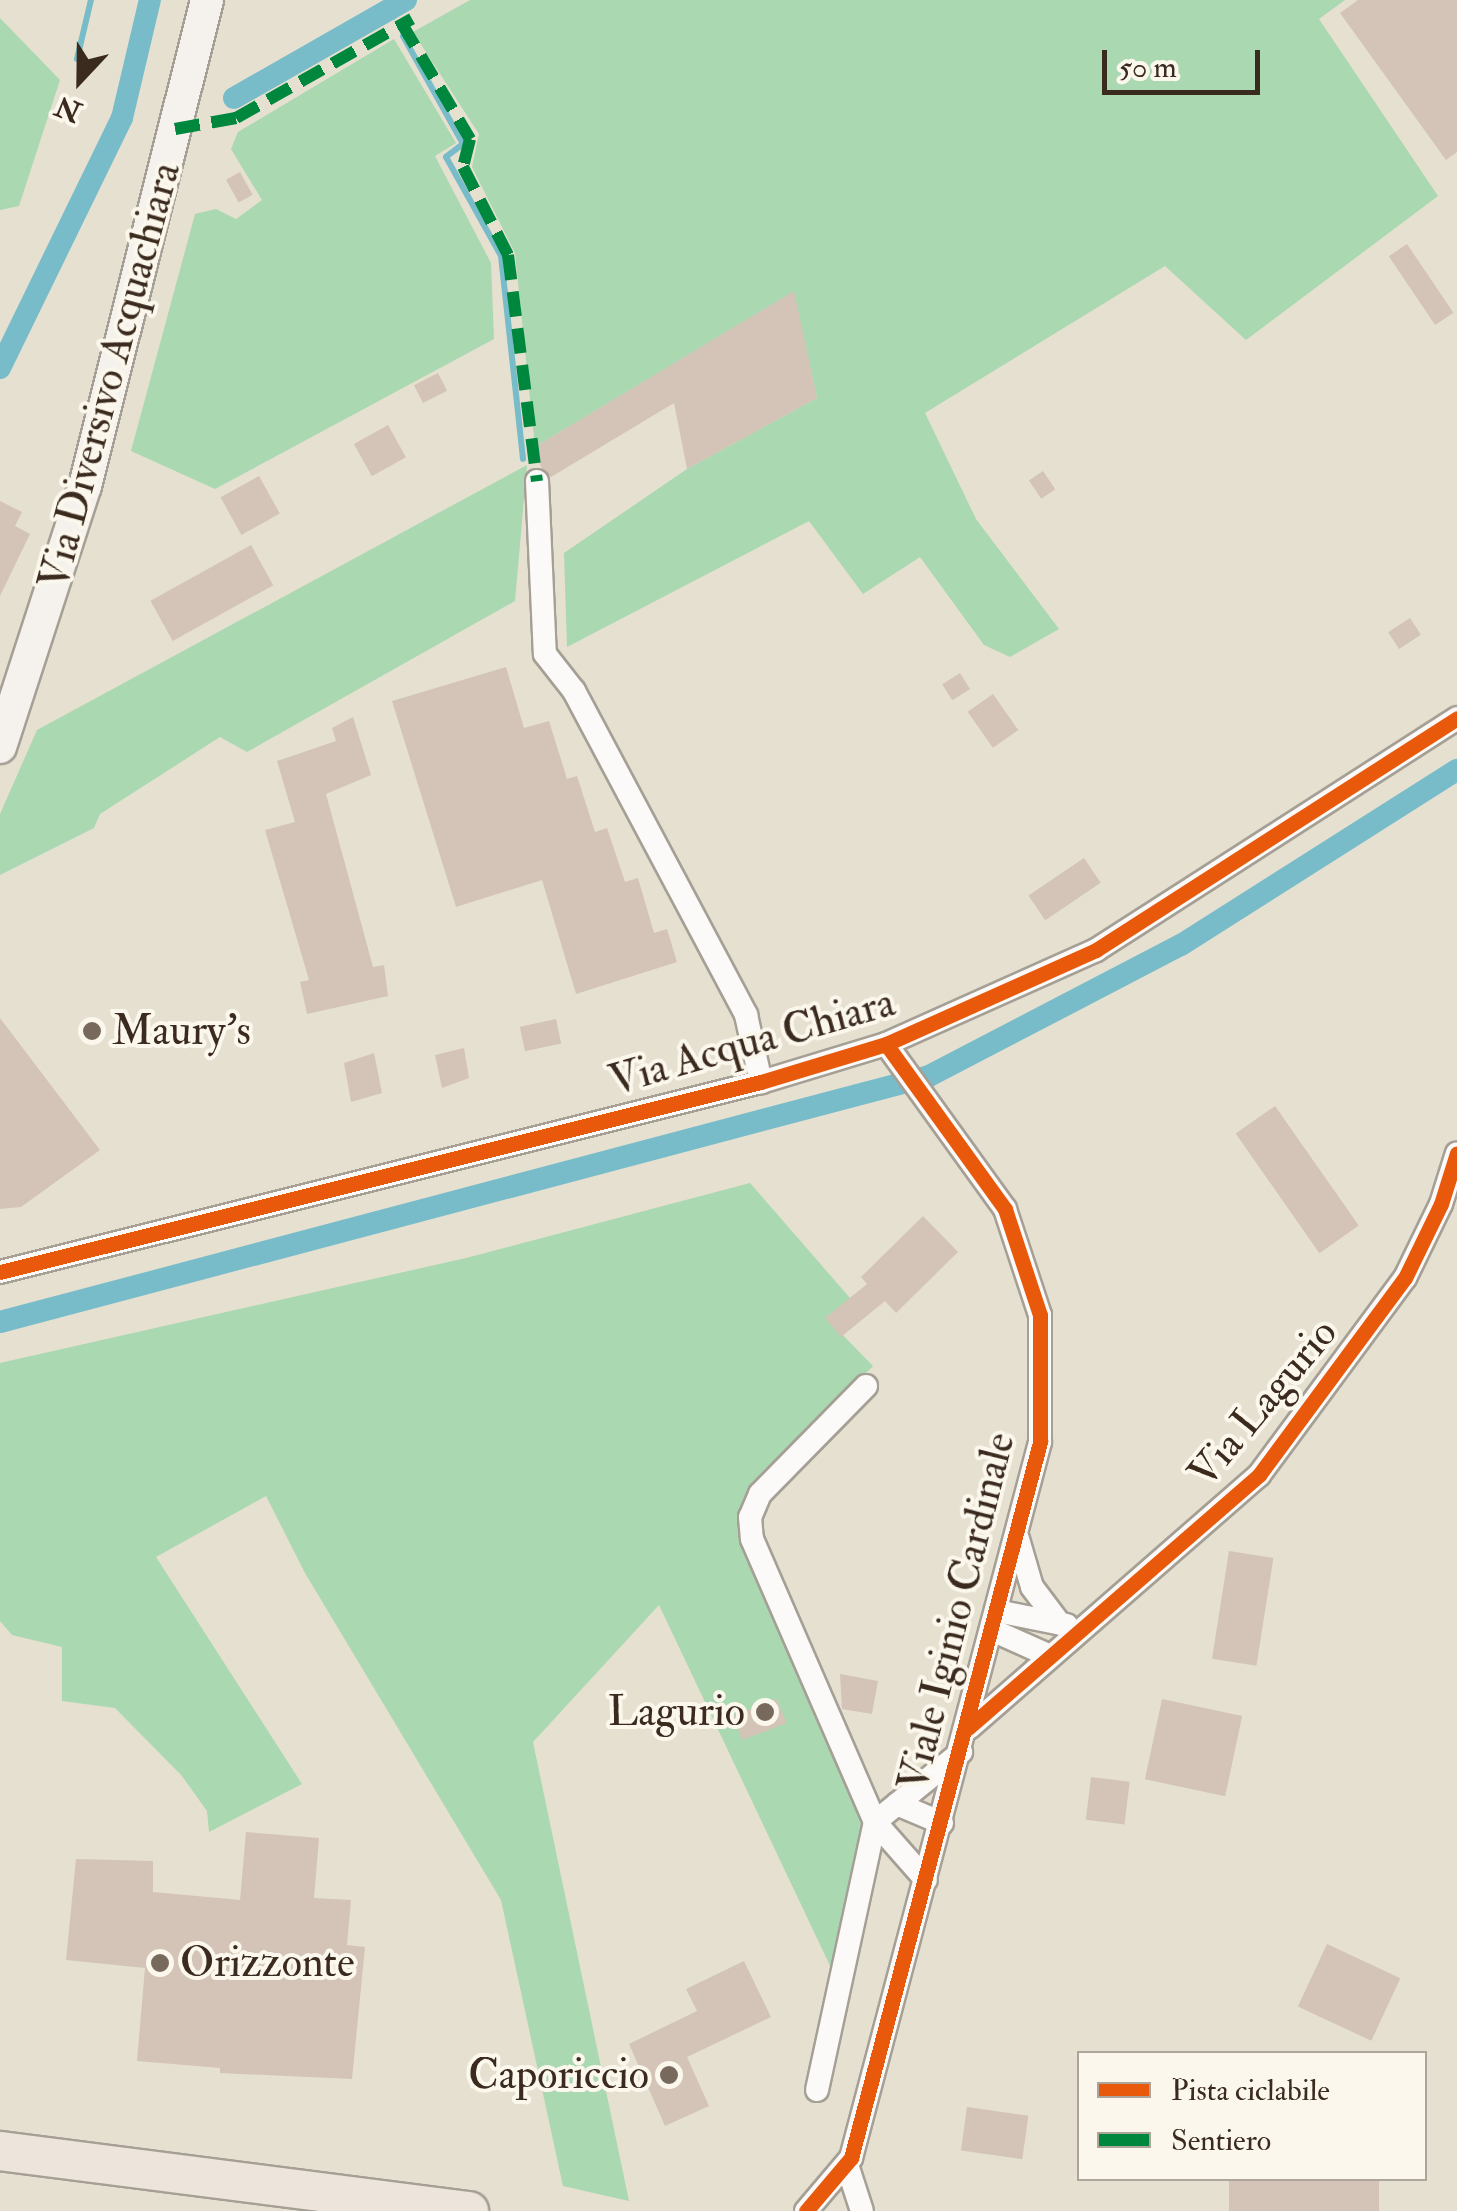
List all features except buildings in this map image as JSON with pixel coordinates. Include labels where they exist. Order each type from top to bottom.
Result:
[{"type":"main road","name":"Via Diversivo Acquachiara","points":[[0,747],[85,486],[207,0]]},
{"type":"main road","points":[[0,2152],[469,2211]]},
{"type":"street","points":[[537,481],[545,654],[574,691],[746,1014],[761,1082]]},
{"type":"street","name":"Via Acqua Chiara","points":[[0,1272],[761,1082],[893,1053],[1096,950],[1457,718]]},
{"type":"street","name":"Viale Iginio Cardinale","points":[[848,2168],[1018,1539],[1040,1442],[1040,1315],[1005,1209],[893,1053]]},
{"type":"street","name":"Via Lagurio","points":[[968,1728],[1048,1655],[1070,1626],[1259,1475],[1405,1278],[1441,1204],[1457,1153]]},
{"type":"street","points":[[866,1386],[760,1494],[750,1517],[752,1539],[875,1822],[926,1880]]},
{"type":"street","points":[[1018,1539],[1032,1586],[1070,1626]]},
{"type":"street","points":[[995,1621],[1070,1626]]},
{"type":"street","points":[[995,1621],[1048,1655]]},
{"type":"street","points":[[817,2090],[875,1822],[961,1752]]},
{"type":"street","points":[[897,1804],[939,1832]]},
{"type":"street","points":[[899,1845],[939,1832]]},
{"type":"street","points":[[815,2208],[848,2168]]},
{"type":"street","points":[[848,2168],[857,2208]]},
{"type":"green space","points":[[470,0],[1345,0],[1319,19],[1438,196],[1246,340],[1165,266],[925,413],[976,519],[1059,629],[1010,657],[984,645],[920,557],[863,594],[809,521],[567,647],[564,553],[687,469],[817,398],[793,292],[535,447],[515,253],[472,167],[479,134],[413,32]]},
{"type":"green space","points":[[0,18],[60,80],[19,206],[0,210]]},
{"type":"green space","points":[[394,39],[456,143],[435,156],[491,263],[494,339],[215,489],[131,451],[195,214],[216,209],[236,219],[262,200],[231,149],[238,132]]},
{"type":"green space","points":[[527,465],[515,601],[247,752],[220,737],[100,814],[94,828],[0,875],[0,814],[37,730]]},
{"type":"green space","points":[[750,1183],[850,1298],[826,1318],[873,1366],[743,1499],[739,1526],[865,1820],[833,1972],[659,1605],[533,1742],[629,2201],[563,2186],[501,1900],[305,1573],[266,1496],[156,1557],[302,1784],[209,1832],[207,1811],[182,1776],[115,1708],[62,1701],[62,1647],[12,1635],[0,1621],[0,1363],[466,1258]]},
{"type":"waterway","points":[[77,59],[91,0]]},
{"type":"waterway","points":[[0,368],[122,118],[150,0]]},
{"type":"waterway","points":[[234,98],[406,0]]},
{"type":"waterway","points":[[389,10],[393,17]]},
{"type":"waterway","points":[[403,36],[463,144],[446,157],[501,256],[523,459]]},
{"type":"waterway","points":[[0,1322],[929,1076],[1181,945],[1457,770]]},
{"type":"marked path","points":[[175,129],[236,118],[412,19]]},
{"type":"marked path","points":[[402,24],[470,139],[463,167],[508,255],[537,481]]},
{"type":"cycle path","points":[[0,1272],[761,1082],[886,1044],[1096,950],[1457,718]]},
{"type":"cycle path","points":[[806,2211],[851,2158],[1040,1442],[1040,1315],[1005,1209],[886,1044]]},
{"type":"cycle path","points":[[968,1728],[1259,1475],[1405,1278],[1441,1204],[1457,1153]]},
{"type":"place","name":"Maury's","points":[[92,1031]]},
{"type":"place","name":"Lagurio","points":[[765,1712]]},
{"type":"place","name":"Orizzonte","points":[[160,1963]]},
{"type":"place","name":"Caporiccio","points":[[669,2075]]}]
